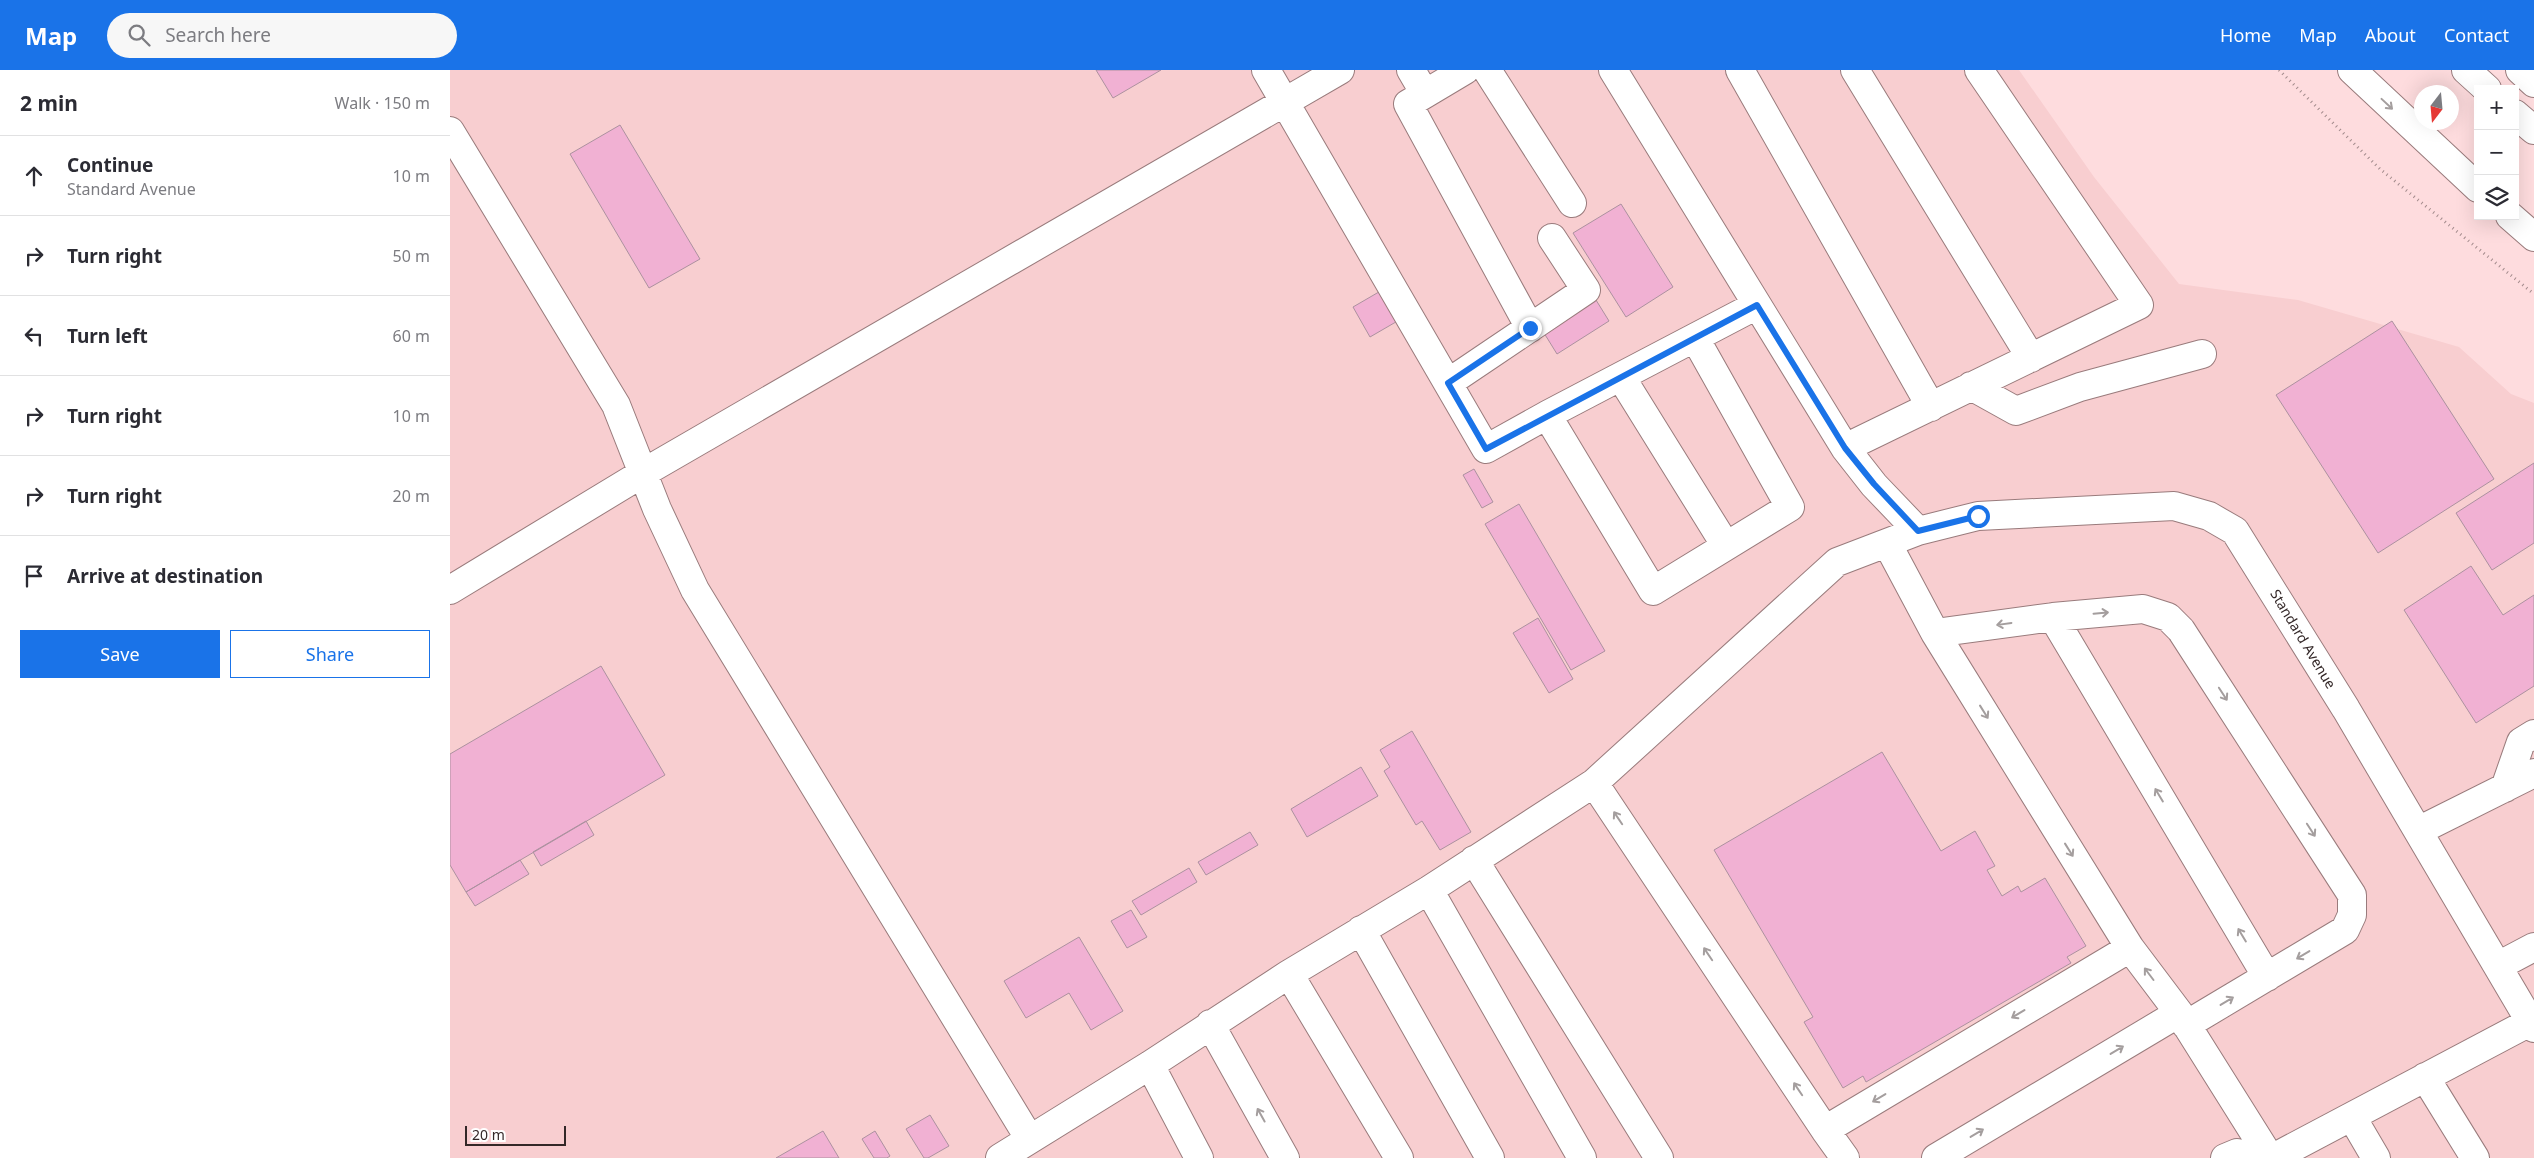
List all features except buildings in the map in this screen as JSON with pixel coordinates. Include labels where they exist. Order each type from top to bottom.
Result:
[{"type":"main road","points":[[1266,70],[1486,449],[1546,415],[1757,305]]},
{"type":"main road","points":[[450,590],[643,473],[1340,70]]},
{"type":"main road","points":[[1411,70],[1425,94]]},
{"type":"main road","points":[[1465,70],[1408,104],[1530,328]]},
{"type":"main road","points":[[1487,70],[1572,203]]},
{"type":"main road","points":[[1613,70],[1845,448],[1874,484],[1918,531]]},
{"type":"main road","points":[[1740,70],[1931,407]]},
{"type":"main road","points":[[1855,70],[2031,358]]},
{"type":"main road","points":[[1845,448],[2139,305],[1978,70]]},
{"type":"main road","points":[[2352,70],[2474,184]]},
{"type":"main road","points":[[2466,70],[2483,85]]},
{"type":"main road","points":[[2520,70],[2534,83]]},
{"type":"main road","points":[[2519,117],[2534,130]]},
{"type":"main road","points":[[450,131],[616,404],[643,473],[695,590],[1029,1138]]},
{"type":"main road","points":[[2515,220],[2534,237]]},
{"type":"main road","points":[[1448,383],[1586,290],[1552,238]]},
{"type":"main road","points":[[1546,415],[1653,591],[1790,507],[1695,338]]},
{"type":"main road","points":[[1972,386],[2016,411],[2080,387],[2202,354]]},
{"type":"main road","points":[[1621,377],[1726,546]]},
{"type":"main road","name":"Standard Avenue","points":[[1000,1158],[1029,1138],[1150,1066],[1210,1024],[1289,974],[1429,890],[1594,782],[1837,562],[1918,531],[1978,516],[2174,506],[2209,516],[2235,531],[2331,685],[2532,1025]]},
{"type":"main road","points":[[1887,543],[1935,633],[2130,948],[2182,1019],[2272,1158],[2425,1077],[2532,1025]]},
{"type":"main road","points":[[1935,633],[2143,609],[2168,617],[2181,630],[2352,895],[2352,915],[2345,930],[2267,977],[2182,1019],[1936,1158]]},
{"type":"main road","points":[[2053,618],[2267,977]]},
{"type":"main road","points":[[2505,788],[2521,742],[2534,734]]},
{"type":"main road","points":[[2418,831],[2534,773]]},
{"type":"main road","points":[[1594,782],[1845,1158]]},
{"type":"main road","points":[[1474,860],[1660,1158]]},
{"type":"main road","points":[[1429,890],[1582,1158]]},
{"type":"main road","points":[[1361,930],[1490,1158]]},
{"type":"main road","points":[[2498,966],[2534,947]]},
{"type":"main road","points":[[1825,1130],[2130,948]]},
{"type":"main road","points":[[1289,974],[1399,1158]]},
{"type":"main road","points":[[1210,1024],[1285,1158]]},
{"type":"main road","points":[[1150,1066],[1199,1158]]},
{"type":"main road","points":[[2425,1077],[2475,1158]]},
{"type":"main road","points":[[2352,1116],[2376,1158]]},
{"type":"main road","points":[[2224,1158],[2237,1153],[2265,1158]]},
{"type":"path","points":[[2279,70],[2380,169],[2534,294]]},
{"type":"shaded area","points":[[450,70],[2019,70],[2094,177],[2179,284],[2298,300],[2459,347],[2511,394],[2534,403],[2534,1158],[450,1158]]},
{"type":"route","points":[[1530,328],[1448,383],[1486,449],[1546,415],[1757,305],[1845,448],[1874,484],[1918,531],[1978,516]]}]
